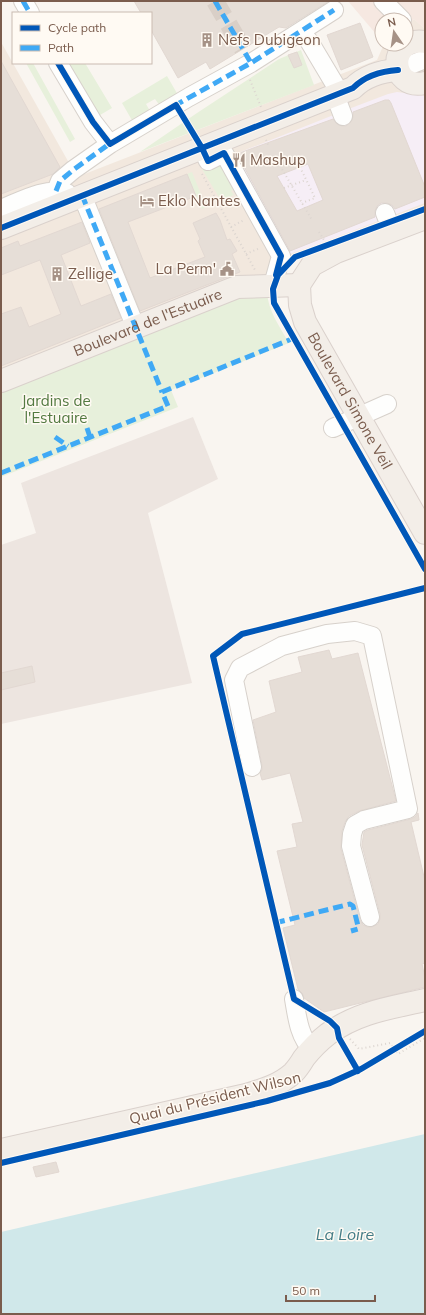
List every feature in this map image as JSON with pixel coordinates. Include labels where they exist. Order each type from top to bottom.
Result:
[{"type":"main road","points":[[415,37],[399,52],[397,64],[398,70],[406,80],[411,83],[425,83]]},
{"type":"main road","points":[[1,228],[70,195],[205,154],[270,121],[353,88],[360,82],[384,71],[398,70]]},
{"type":"main road","points":[[299,285],[319,253],[336,252],[388,222],[425,218]]},
{"type":"main road","name":"Boulevard de l'Estuaire","points":[[1,381],[237,288],[273,285],[299,285]]},
{"type":"main road","name":"Boulevard Simone Veil","points":[[299,285],[300,305],[305,322],[425,533]]},
{"type":"main road","points":[[1,1150],[246,1095],[278,1083],[294,1072],[312,1049],[322,1039],[337,1028],[366,1014],[425,1000]]},
{"type":"street","points":[[23,1],[29,12]]},
{"type":"street","points":[[383,1],[394,12]]},
{"type":"street","points":[[136,328],[70,195],[60,181],[110,144],[182,101],[246,60],[334,10]]},
{"type":"street","points":[[309,41],[337,94],[343,116]]},
{"type":"street","points":[[398,70],[425,59]]},
{"type":"street","points":[[59,64],[93,122],[110,144]]},
{"type":"street","points":[[398,70],[415,66],[425,66]]},
{"type":"street","points":[[205,154],[224,153],[281,256],[273,285]]},
{"type":"street","points":[[1,209],[46,192],[70,195]]},
{"type":"street","points":[[333,428],[387,404]]},
{"type":"street","points":[[252,767],[234,680],[240,668],[282,646],[327,634],[355,631],[372,636],[408,809],[364,820],[355,825],[352,834],[351,846],[370,917]]},
{"type":"street","points":[[294,999],[302,1034],[306,1043],[312,1049]]},
{"type":"path","points":[[246,60],[249,78],[260,106],[270,121]]},
{"type":"path","points":[[205,154],[197,165],[256,271]]},
{"type":"path","points":[[276,159],[312,220]]},
{"type":"path","points":[[300,166],[314,198],[302,203]]},
{"type":"path","points":[[284,188],[306,180]]},
{"type":"path","points":[[337,1028],[345,1033],[359,1049],[390,1043],[398,1054],[425,1038]]},
{"type":"path","points":[[387,1054],[425,1031]]},
{"type":"shaded area","points":[[348,1],[425,1],[425,29],[414,19],[414,12],[374,12],[374,32]]},
{"type":"shaded area","points":[[414,19],[425,29],[425,210],[326,245],[296,260],[266,289],[1,385],[1,42],[73,170],[82,175],[377,60],[380,52],[414,52]]},
{"type":"shaded area","points":[[397,92],[425,96],[425,203],[284,256],[228,157],[346,110]]},
{"type":"shaded area","points":[[193,417],[218,479],[148,513],[192,683],[1,724],[1,545],[36,533],[21,483]]},
{"type":"green space","points":[[301,50],[314,85],[140,152],[279,59]]},
{"type":"green space","points":[[27,64],[34,64],[75,139],[70,142]]},
{"type":"green space","points":[[65,64],[86,64],[112,108],[95,118]]},
{"type":"green space","points":[[167,76],[178,95],[160,106],[155,99],[146,104],[150,111],[133,122],[122,103]]},
{"type":"green space","points":[[221,161],[235,189],[231,191],[234,195],[223,204],[202,169]]},
{"type":"green space","points":[[192,172],[206,207],[202,209],[187,174]]},
{"type":"green space","name":"Jardins de l'Estuaire","points":[[267,292],[272,312],[289,343],[171,390],[178,407],[1,477],[1,385],[223,297]]},
{"type":"water","name":"La Loire","points":[[425,1134],[425,1314],[1,1314],[1,1232]]},
{"type":"building","name":"Nefs Dubigeon","points":[[134,1],[329,1],[286,28],[279,27],[210,69],[206,62],[178,78],[152,32],[152,12],[140,12]]},
{"type":"building","points":[[360,23],[373,57],[341,70],[327,35]]},
{"type":"building","points":[[297,52],[302,65],[294,68],[288,55]]},
{"type":"building","points":[[1,61],[60,167],[53,174],[1,194]]},
{"type":"building","points":[[385,100],[389,100],[425,187],[425,197],[395,209],[392,205],[381,203],[377,206],[375,217],[290,251],[237,154],[333,119],[337,124],[346,126],[351,122],[353,112]],"holes":[[[308,164],[323,200],[297,211],[277,176]]]},
{"type":"building","points":[[187,174],[196,196],[128,222],[150,278],[205,257],[198,241],[200,239],[193,223],[216,213],[227,240],[230,239],[237,251],[232,254],[240,272],[140,311],[99,209]]},
{"type":"building","name":"Zellige","points":[[82,222],[90,243],[61,255],[81,306],[111,294],[121,318],[1,366],[1,314],[21,307],[29,327],[61,314],[40,260],[1,275],[1,248],[18,241],[20,246]]},
{"type":"building","points":[[329,650],[332,659],[358,653],[396,801],[359,811],[349,816],[342,831],[341,849],[360,920],[363,925],[372,927],[378,924],[380,919],[362,845],[364,832],[411,819],[418,813],[419,820],[411,822],[425,881],[425,963],[422,964],[425,987],[324,1012],[304,998],[298,989],[283,928],[295,925],[277,851],[297,847],[292,824],[303,822],[290,773],[262,780],[260,773],[262,770],[262,765],[253,720],[276,712],[269,681],[302,672],[298,657]]},
{"type":"building","points":[[32,666],[35,682],[1,690],[1,673]]},
{"type":"building","points":[[56,1162],[59,1172],[36,1177],[33,1167]]},
{"type":"tunnel","points":[[215,1],[243,49]]},
{"type":"marked path","points":[[23,1],[29,12]]},
{"type":"marked path","points":[[215,1],[251,63]]},
{"type":"marked path","points":[[174,106],[251,63],[334,10]]},
{"type":"marked path","points":[[56,191],[60,181],[112,142]]},
{"type":"marked path","points":[[82,195],[162,392]]},
{"type":"marked path","points":[[1,473],[168,406],[162,392],[294,338]]},
{"type":"marked path","points":[[87,428],[90,437]]},
{"type":"marked path","points":[[55,437],[68,446]]},
{"type":"marked path","points":[[275,923],[350,904],[353,906],[358,926],[358,929],[351,931]]},
{"type":"cycle path","points":[[59,64],[93,122],[110,144],[176,105],[202,148],[208,161],[224,153],[281,256],[276,275]]},
{"type":"cycle path","points":[[1,228],[353,88],[368,77],[398,70]]},
{"type":"cycle path","points":[[425,209],[295,257],[278,275],[273,289],[274,303],[425,569]]},
{"type":"cycle path","points":[[358,1071],[339,1038],[337,1028],[330,1021],[294,999],[213,656],[242,634],[425,588]]},
{"type":"cycle path","name":"Quai du Président Wilson","points":[[1,1163],[267,1101],[330,1083],[361,1069],[425,1031]]},
{"type":"place","name":"Nefs Dubigeon","points":[[207,40]]},
{"type":"place","name":"Mashup","points":[[239,160]]},
{"type":"place","name":"Eklo Nantes","points":[[147,201]]},
{"type":"place","name":"La Perm'","points":[[227,269]]},
{"type":"place","name":"Zellige","points":[[57,274]]}]
